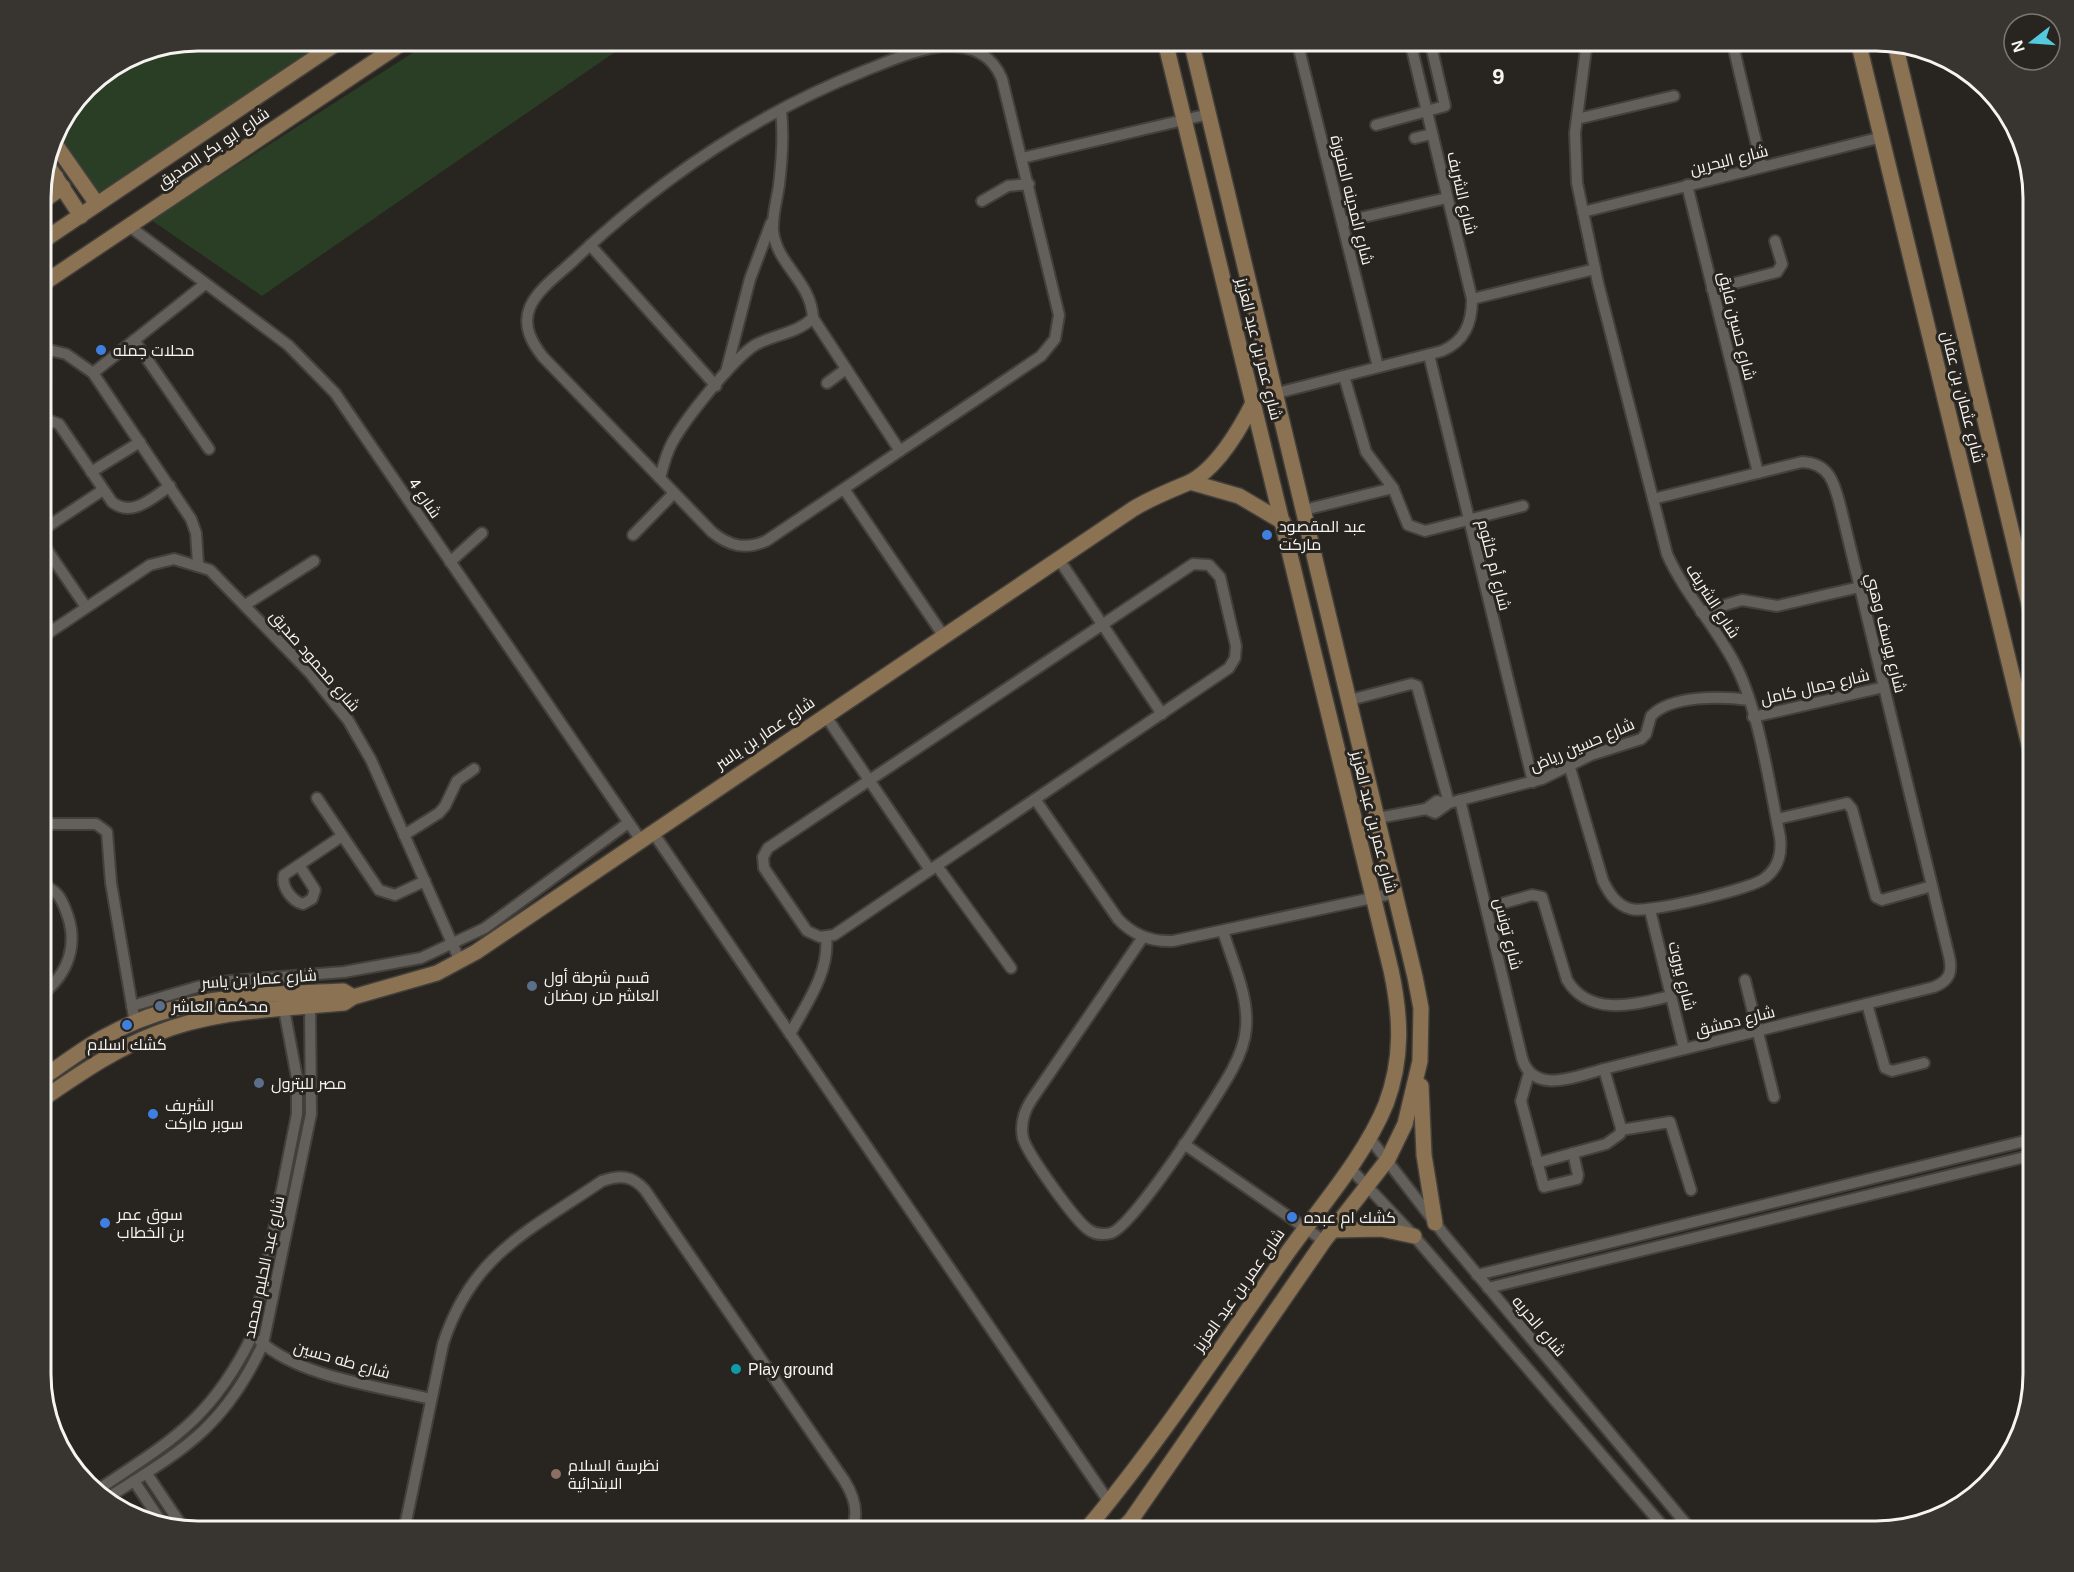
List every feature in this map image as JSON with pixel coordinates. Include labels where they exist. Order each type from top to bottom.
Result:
[{"type":"street","name":"شارع ابو بكر الصديق","points":[[51,236],[324,51]]},
{"type":"street","name":"شارع ابو بكر الصديق","points":[[51,278],[389,51]]},
{"type":"street","points":[[917,51],[856,74],[781,111],[690,165],[630,210],[590,245],[536,298],[530,307],[527,329],[543,357],[720,539],[744,547],[766,541],[1041,356],[1055,339],[1059,315],[1029,184],[999,71],[986,56],[975,51]]},
{"type":"street","name":"شارع عمر بن عبد العزيز","points":[[1094,1521],[1130,1477],[1349,1167],[1386,1104],[1401,1038],[1398,1002],[1374,897],[1168,51]]},
{"type":"street","name":"شارع عمر بن عبد العزيز","points":[[1130,1521],[1329,1235],[1368,1188],[1388,1159],[1405,1124],[1420,1061],[1421,1008],[1350,700],[1194,51]]},
{"type":"street","name":"شارع المدينه المنورة","points":[[1302,51],[1378,368]]},
{"type":"street","name":"شارع الشريف","points":[[1276,393],[1429,355],[1447,348],[1463,336],[1471,318],[1472,300],[1413,51]]},
{"type":"street","points":[[1376,125],[1443,108],[1446,103],[1433,51]]},
{"type":"street","name":"شارع الشريف","points":[[1570,768],[1597,864],[1607,888],[1625,907],[1650,910],[1746,887],[1764,879],[1775,867],[1780,856],[1777,819],[1749,700],[1734,661],[1684,587],[1667,554],[1595,269],[1575,164],[1577,118],[1586,51]]},
{"type":"street","points":[[1735,51],[1762,167]]},
{"type":"street","name":"شارع عثمان بن عفان","points":[[1861,51],[2023,716]]},
{"type":"street","name":"شارع عثمان بن عفان","points":[[1897,53],[2023,575]]},
{"type":"street","points":[[1577,118],[1674,96]]},
{"type":"street","points":[[726,375],[750,279],[773,217],[781,165],[781,111]]},
{"type":"street","points":[[1022,158],[1209,114]]},
{"type":"street","points":[[1415,138],[1432,134]]},
{"type":"street","name":"شارع البحرين","points":[[1583,212],[1882,136]]},
{"type":"street","points":[[59,150],[97,204]]},
{"type":"street","points":[[53,173],[81,216]]},
{"type":"street","points":[[52,184],[59,182]]},
{"type":"street","points":[[51,191],[59,182]]},
{"type":"street","points":[[982,201],[1008,186],[1029,184]]},
{"type":"street","name":"شارع حسين فايق","points":[[1687,185],[1758,473]]},
{"type":"street","points":[[1342,222],[1447,198]]},
{"type":"street","points":[[773,217],[778,247],[808,294],[813,318],[900,450]]},
{"type":"street","name":"شارع 4","points":[[129,226],[288,345],[322,378],[347,408],[628,823],[646,835],[790,1034],[1109,1502]]},
{"type":"street","points":[[1713,289],[1777,272],[1782,264],[1775,241]]},
{"type":"street","points":[[590,245],[716,386]]},
{"type":"street","points":[[1472,300],[1595,269]]},
{"type":"street","points":[[93,373],[205,284]]},
{"type":"street","points":[[660,478],[673,442],[716,386],[748,350],[796,330],[813,318]]},
{"type":"street","points":[[134,340],[209,449]]},
{"type":"street","points":[[51,350],[66,354],[93,373],[191,519],[196,533],[198,564]]},
{"type":"street","name":"شارع أم كلثوم","points":[[1429,355],[1533,782]]},
{"type":"street","points":[[827,382],[846,369]]},
{"type":"street","points":[[1344,376],[1364,446],[1393,488],[1404,520],[1413,529],[1425,531],[1523,506]]},
{"type":"street","name":"شارع عمار بن ياسر","points":[[51,1093],[90,1066],[139,1040],[180,1025],[227,1015],[344,1003],[353,997],[412,981],[460,961],[492,942],[646,835],[1058,558],[1146,501],[1190,482],[1228,445],[1253,403]]},
{"type":"street","points":[[51,421],[59,424],[103,490],[119,508],[129,509],[170,486]]},
{"type":"street","points":[[91,472],[140,442]]},
{"type":"street","name":"شارع يوسف وهبي","points":[[1653,499],[1802,462],[1817,464],[1829,473],[1835,486],[1860,586],[1951,963],[1947,979]]},
{"type":"street","points":[[1190,482],[1239,496],[1283,522]]},
{"type":"street","points":[[1304,510],[1393,488]]},
{"type":"street","points":[[844,489],[943,635]]},
{"type":"street","points":[[51,524],[103,490]]},
{"type":"street","points":[[633,535],[674,493]]},
{"type":"street","points":[[450,562],[482,533]]},
{"type":"street","points":[[51,556],[86,607]]},
{"type":"street","points":[[1058,558],[1162,714]]},
{"type":"street","name":"شارع محمود صديق","points":[[51,631],[150,565],[174,559],[198,564],[210,570],[310,673],[348,720],[372,760],[460,961]]},
{"type":"street","points":[[245,605],[314,561]]},
{"type":"street","points":[[1193,564],[1209,565],[1217,573],[1236,646],[1235,658],[1229,668],[1162,714],[834,935],[815,936],[803,927],[766,873],[763,857],[773,844],[1193,564]]},
{"type":"street","points":[[1701,612],[1742,600],[1777,606],[1860,586]]},
{"type":"street","name":"شارع تونس","points":[[1350,700],[1412,684],[1417,686],[1486,908],[1522,1058],[1530,1073]]},
{"type":"street","name":"شارع جمال كامل","points":[[1753,717],[1884,687]]},
{"type":"street","name":"شارع حسين رياض","points":[[1378,818],[1426,809],[1437,801],[1452,803],[1533,782],[1570,768],[1591,755],[1641,739],[1646,734],[1651,716],[1668,706],[1705,698],[1749,700]]},
{"type":"street","points":[[825,715],[869,780],[1011,968]]},
{"type":"street","points":[[405,835],[439,813],[457,781],[474,769]]},
{"type":"street","points":[[316,798],[374,883],[387,894],[404,892],[425,881]]},
{"type":"street","points":[[1035,799],[1118,920],[1143,937],[1173,941],[1395,892]]},
{"type":"street","points":[[1777,819],[1847,802],[1852,809],[1876,897],[1882,900],[1932,886]]},
{"type":"street","points":[[132,1006],[186,990],[230,981],[344,972],[396,964],[453,945],[485,928],[628,823]]},
{"type":"street","points":[[51,824],[96,824],[107,832],[111,883],[135,1023]]},
{"type":"street","points":[[298,865],[342,836]]},
{"type":"street","points":[[51,889],[61,898],[72,926],[73,939],[66,968],[51,986]]},
{"type":"street","points":[[1486,908],[1532,895],[1542,897],[1567,980],[1575,991],[1587,999],[1609,1006],[1626,1006],[1671,996]]},
{"type":"street","name":"شارع بيروت","points":[[1650,910],[1684,1049]]},
{"type":"street","points":[[1143,937],[1028,1105],[1022,1124],[1023,1137],[1031,1156],[1080,1221],[1089,1230],[1104,1234],[1122,1227],[1184,1144],[1230,1072],[1246,1030],[1244,1003],[1223,931]]},
{"type":"street","points":[[790,1034],[822,972],[826,958],[826,937]]},
{"type":"street","name":"شارع دمشق","points":[[1530,1073],[1539,1080],[1551,1082],[1937,986],[1947,979]]},
{"type":"street","points":[[1745,980],[1774,1097]]},
{"type":"street","name":"شارع عمار بن ياسر","points":[[51,1073],[106,1036],[164,1011],[225,997],[342,991],[353,997]]},
{"type":"street","points":[[225,997],[227,1015]]},
{"type":"street","points":[[1867,1004],[1885,1068],[1892,1071],[1924,1063]]},
{"type":"street","name":"شارع عبد الحليم محمد","points":[[113,1494],[175,1456],[226,1408],[248,1378],[263,1344],[308,1134],[311,1095],[310,1006]]},
{"type":"street","name":"شارع عبد الحليم محمد","points":[[103,1486],[169,1444],[195,1421],[218,1395],[238,1365],[253,1334],[294,1132],[299,1095],[284,1009]]},
{"type":"street","points":[[1420,1061],[1425,1155],[1436,1223]]},
{"type":"street","points":[[1604,1069],[1622,1130]]},
{"type":"street","points":[[1530,1073],[1521,1101],[1545,1188],[1575,1180],[1578,1175],[1572,1153]]},
{"type":"street","points":[[299,1095],[311,1095]]},
{"type":"street","points":[[1537,1163],[1610,1142],[1622,1130],[1670,1122],[1691,1190]]},
{"type":"street","name":"شارع الحريه","points":[[1368,1136],[1477,1275],[1683,1521]]},
{"type":"street","points":[[1477,1275],[2023,1141]]},
{"type":"street","points":[[1184,1144],[1305,1228],[1329,1235],[1381,1229],[1414,1236]]},
{"type":"street","points":[[2004,1146],[2009,1161]]},
{"type":"street","points":[[1967,1155],[1970,1171]]},
{"type":"street","points":[[1488,1288],[2023,1158]]},
{"type":"street","points":[[1349,1167],[1414,1236],[1658,1521]]},
{"type":"street","points":[[406,1521],[430,1399],[452,1316],[481,1269],[499,1251],[602,1181],[615,1176],[627,1176],[638,1181],[657,1206],[848,1487],[856,1509],[853,1521]]},
{"type":"street","points":[[1650,1233],[1654,1248]]},
{"type":"street","points":[[1614,1242],[1618,1256]]},
{"type":"street","name":"شارع طه حسين","points":[[253,1334],[281,1358],[300,1367],[430,1399]]},
{"type":"street","points":[[147,1474],[178,1520]]},
{"type":"street","points":[[134,1481],[157,1515]]},
{"type":"green space","points":[[311,51],[98,193],[62,143],[81,109],[101,87],[116,76],[142,62],[179,52]]},
{"type":"green space","points":[[415,51],[617,51],[262,296],[151,220]]},
{"type":"place","name":"محلات جمله","points":[[101,350]]},
{"type":"place","name":"عبد المقصود ماركت","points":[[1267,535]]},
{"type":"place","name":"قسم شرطة أول العاشر من رمضان","points":[[532,986]]},
{"type":"place","name":"محكمة العاشر","points":[[160,1006]]},
{"type":"place","name":"كشك اسلام","points":[[127,1025]]},
{"type":"place","name":"مصر للبترول","points":[[259,1083]]},
{"type":"place","name":"الشريف سوبر ماركت","points":[[153,1114]]},
{"type":"place","name":"كشك ام عبده","points":[[1292,1217]]},
{"type":"place","name":"سوق عمر بن الخطاب","points":[[105,1223]]},
{"type":"place","name":"Play ground","points":[[736,1369]]},
{"type":"place","name":"نظرسة السلام الابتدائية","points":[[556,1474]]},
{"type":"district","name":"9","points":[[1499,76]]}]
